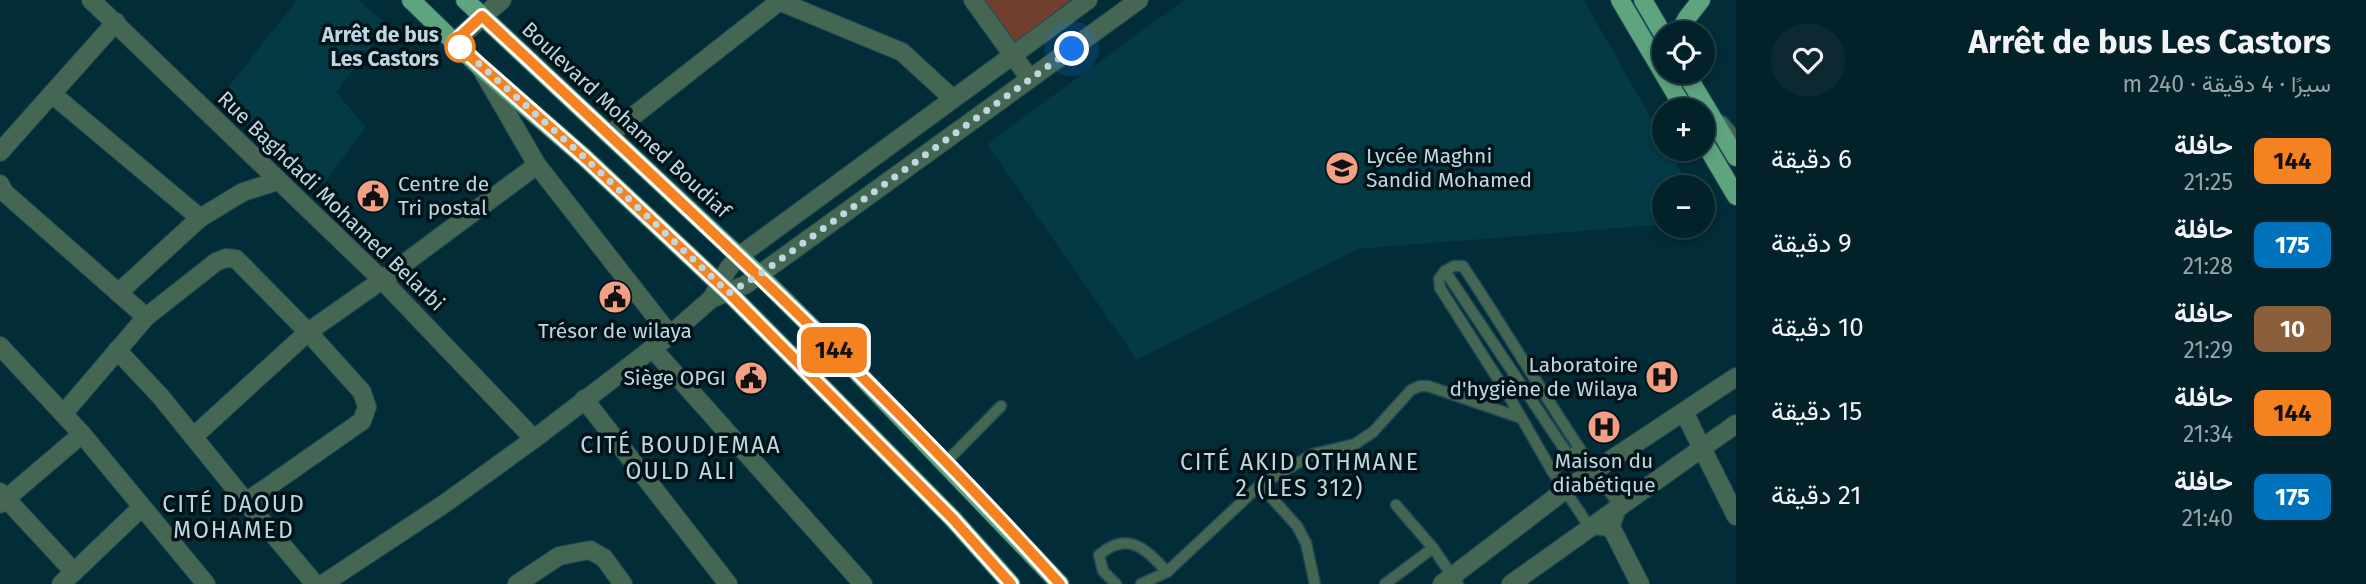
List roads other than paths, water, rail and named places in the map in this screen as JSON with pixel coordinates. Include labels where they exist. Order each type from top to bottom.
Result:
[{"type":"main road","points":[[411,0],[480,66],[584,157],[953,519],[1011,584]]},
{"type":"main road","name":"Boulevard Mohamed Boudiaf","points":[[465,0],[759,275],[1060,584]]},
{"type":"main road","points":[[1620,0],[1678,98]]},
{"type":"main road","points":[[1643,0],[1655,21]]},
{"type":"main road","points":[[1685,21],[1701,0]]},
{"type":"main road","points":[[1693,84],[1736,157]]},
{"type":"main road","points":[[1715,160],[1736,196]]},
{"type":"street","name":"Rue Baghdadi Mohamed Belarbi","points":[[91,0],[382,281],[534,439]]},
{"type":"street","points":[[454,42],[502,0]]},
{"type":"street","points":[[609,135],[779,0],[902,52],[952,98]]},
{"type":"street","points":[[973,0],[1030,79]]},
{"type":"street","points":[[720,291],[739,256],[1087,0]]},
{"type":"street","points":[[323,584],[444,504],[534,439],[670,335],[720,291],[759,275],[1135,1]]},
{"type":"street","points":[[0,152],[116,22]]},
{"type":"street","points":[[480,66],[537,165],[670,335]]},
{"type":"street","points":[[52,94],[201,218]]},
{"type":"street","points":[[193,438],[308,332],[382,281],[537,165]]},
{"type":"street","points":[[118,293],[201,218],[243,192],[278,181]]},
{"type":"street","points":[[0,184],[4,192],[146,317]]},
{"type":"street","points":[[779,226],[797,247]]},
{"type":"street","points":[[64,413],[146,317],[216,262],[226,258],[236,259],[362,392],[367,407],[362,421],[246,502]]},
{"type":"street","points":[[0,346],[64,413],[206,584]]},
{"type":"street","points":[[652,348],[863,584]]},
{"type":"street","points":[[117,350],[160,397],[315,584]]},
{"type":"street","points":[[1451,581],[1565,490],[1736,377]]},
{"type":"street","points":[[584,399],[729,584]]},
{"type":"street","points":[[1685,412],[1736,516]]},
{"type":"street","points":[[1511,584],[1736,424]]},
{"type":"street","points":[[82,434],[2,498],[67,578],[142,507]]},
{"type":"street","points":[[1613,531],[1640,584]]},
{"type":"street","points":[[517,584],[559,556],[590,550],[604,558],[623,584]]},
{"type":"lane","points":[[1694,84],[1736,137]]},
{"type":"lane","points":[[1445,271],[1574,453],[1593,471],[1620,508],[1613,531],[1591,529],[1552,471],[1440,288],[1439,279],[1445,271],[1454,266],[1463,266],[1508,334],[1574,453]]},
{"type":"lane","points":[[1140,584],[1167,572],[1260,485],[1313,454],[1355,444],[1373,432],[1410,390],[1420,386],[1448,391],[1521,418]]},
{"type":"lane","points":[[945,463],[1001,406]]},
{"type":"lane","points":[[1552,471],[1574,453]]},
{"type":"lane","points":[[1260,485],[1297,526],[1306,543],[1315,584]]},
{"type":"lane","points":[[1396,505],[1433,548],[1451,581]]},
{"type":"lane","points":[[1116,584],[1103,571],[1100,555],[1111,545],[1134,543],[1148,551],[1167,572]]},
{"type":"lane","points":[[1385,584],[1433,548]]},
{"type":"place","name":"Arrêt de bus Les Castors","points":[[460,47]]},
{"type":"place","name":"Lycée Maghni Sandid Mohamed","points":[[1342,168]]},
{"type":"place","name":"Centre de Tri postal","points":[[373,196]]},
{"type":"place","name":"Trésor de wilaya","points":[[615,297]]},
{"type":"place","name":"Laboratoire d'hygiène de Wilaya","points":[[1662,377]]},
{"type":"place","name":"Siège OPGI","points":[[751,378]]},
{"type":"place","name":"Maison du diabétique","points":[[1604,427]]},
{"type":"district","name":"CITÉ BOUDJEMAA OULD ALI","points":[[681,458]]},
{"type":"district","name":"CITÉ AKID OTHMANE 2 (LES 312)","points":[[1300,475]]},
{"type":"district","name":"CITÉ DAOUD MOHAMED","points":[[234,517]]}]
